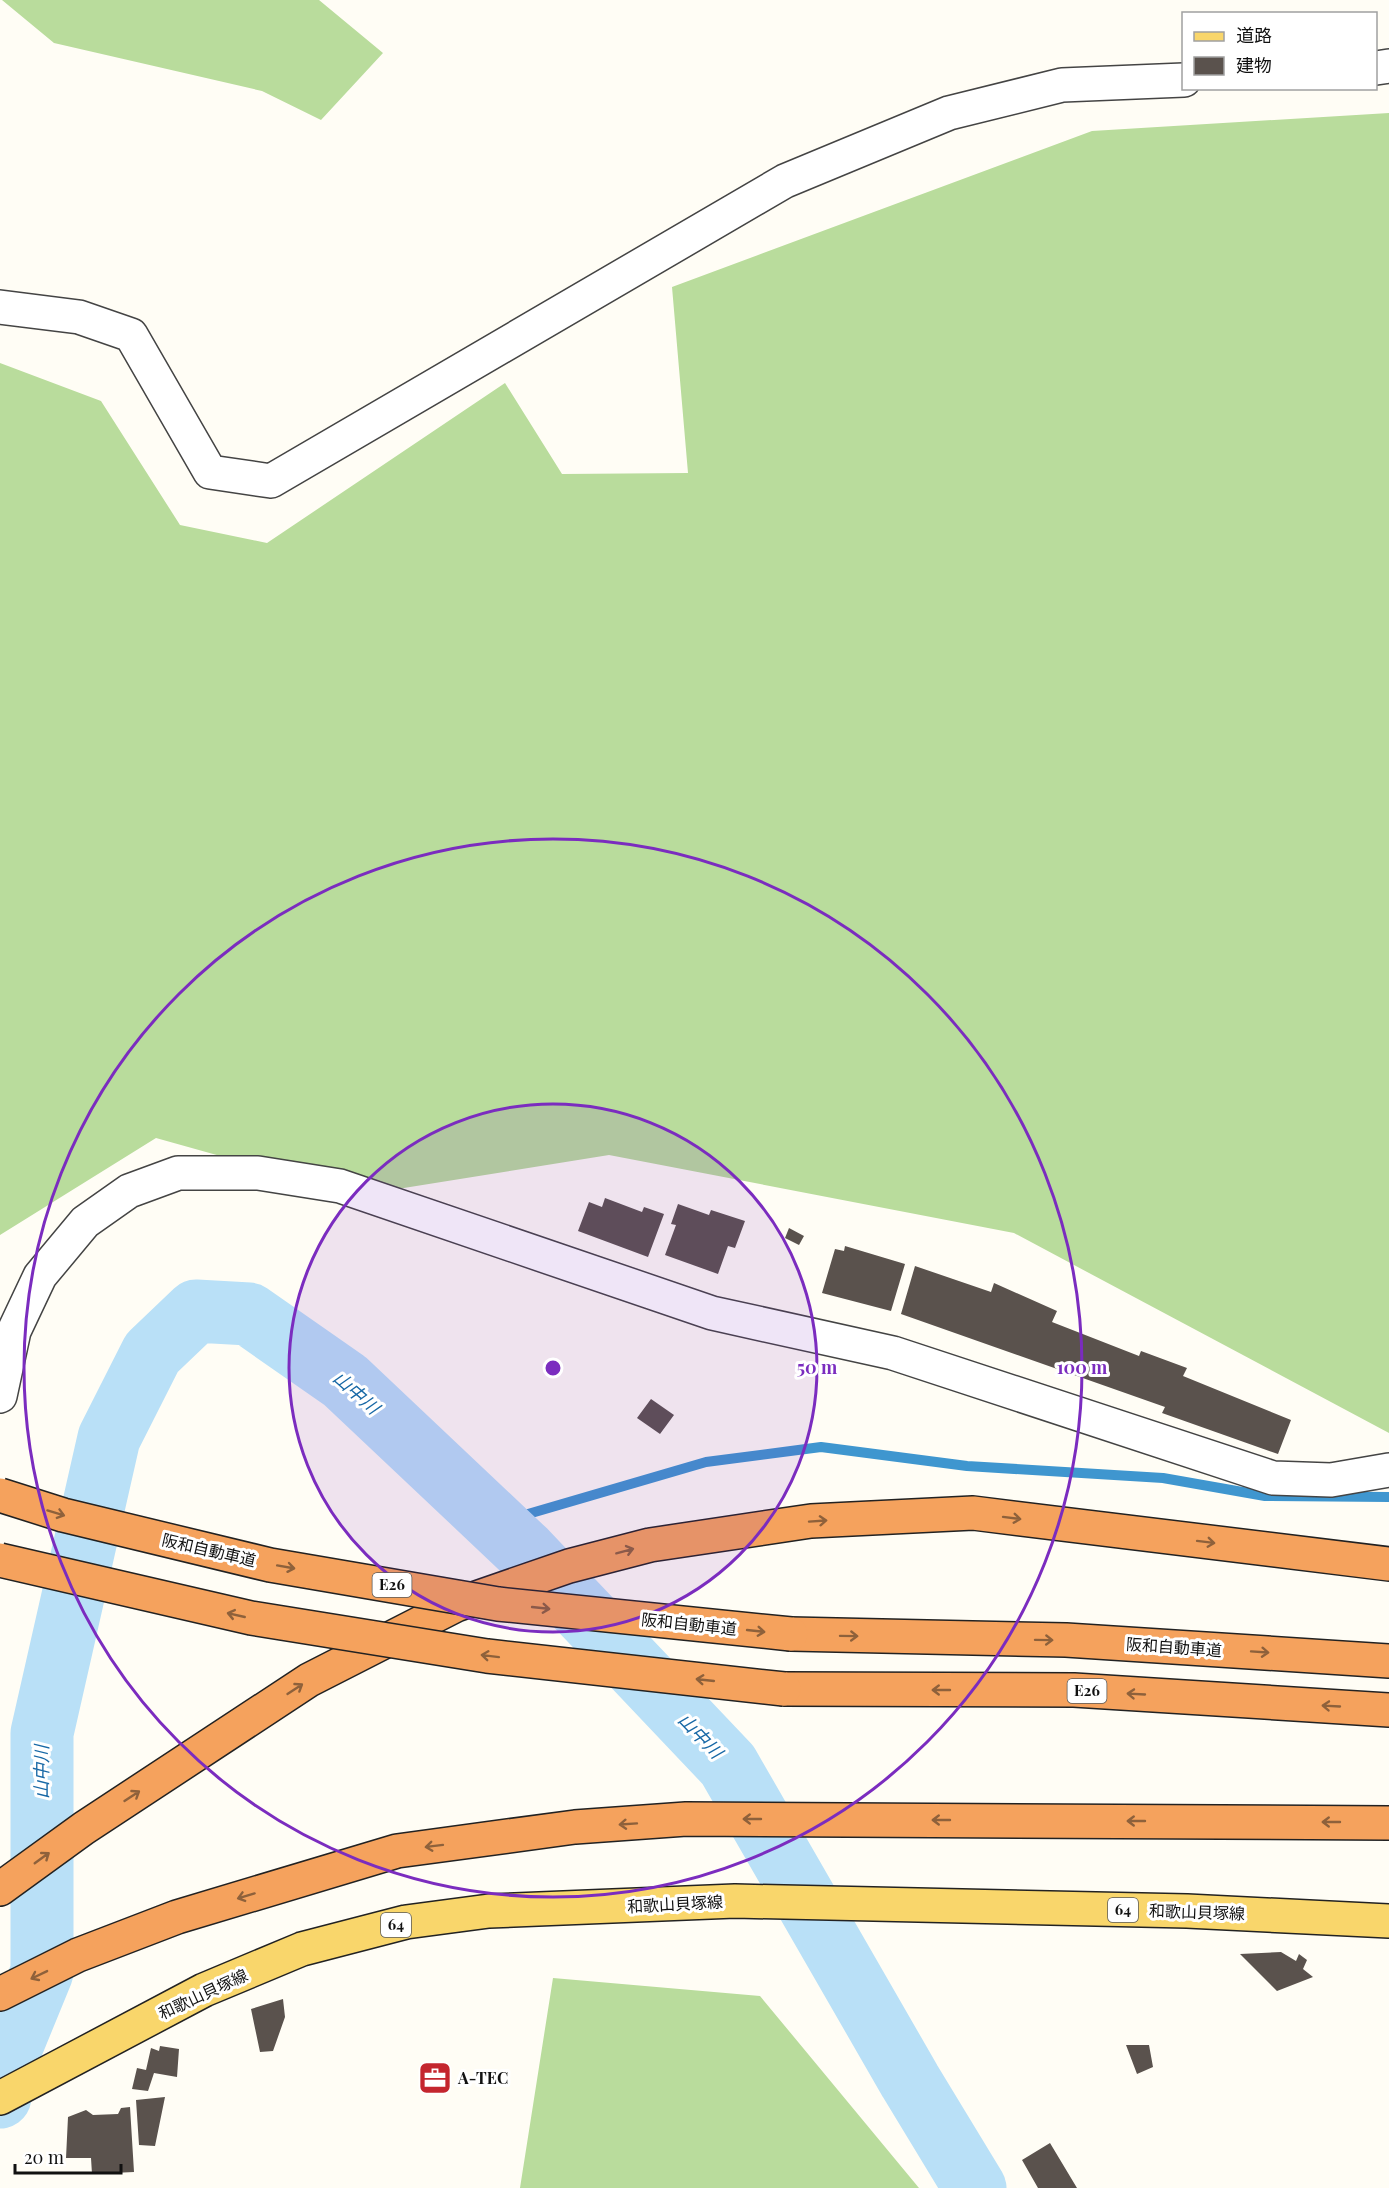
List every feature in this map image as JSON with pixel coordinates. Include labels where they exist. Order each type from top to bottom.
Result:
[{"type":"highway","name":"阪和自動車道","points":[[0,1495],[63,1515],[270,1565],[498,1604],[790,1634],[1066,1640],[1389,1661]]},
{"type":"highway","points":[[0,1889],[84,1828],[309,1680],[456,1605],[569,1566],[650,1545],[811,1521],[973,1513],[1389,1564]]},
{"type":"highway","name":"E26","points":[[0,1560],[250,1618],[487,1656],[784,1689],[1074,1690],[1389,1710]]},
{"type":"highway","points":[[0,1994],[78,1955],[177,1917],[397,1851],[575,1827],[686,1819],[1389,1823]]},
{"type":"main road","name":"和歌山貝塚線","points":[[0,2098],[204,1990],[302,1949],[406,1923],[489,1911],[735,1901],[1187,1911],[1389,1921]]},
{"type":"street","points":[[0,307],[79,317],[131,335],[210,472],[271,481],[785,181],[949,113],[1062,85],[1182,80]]},
{"type":"street","points":[[0,1396],[14,1331],[40,1276],[85,1222],[129,1191],[178,1173],[258,1173],[340,1186],[712,1313],[892,1353],[1273,1478],[1331,1480],[1389,1470]]},
{"type":"green space","points":[[2,0],[319,0],[383,53],[321,120],[262,91],[54,43]]},
{"type":"green space","points":[[1389,113],[1389,1433],[1014,1233],[609,1155],[360,1195],[156,1138],[0,1235],[0,363],[101,401],[180,525],[267,543],[505,383],[562,474],[688,473],[672,287],[1092,131]]},
{"type":"green space","points":[[553,1978],[760,1996],[919,2188],[520,2188]]},
{"type":"building","points":[[605,1198],[642,1212],[644,1207],[664,1214],[648,1257],[578,1231],[589,1202],[602,1207]]},
{"type":"building","points":[[678,1204],[709,1215],[711,1210],[745,1221],[735,1248],[728,1246],[718,1274],[665,1255],[676,1225],[671,1224]]},
{"type":"building","points":[[789,1228],[804,1236],[799,1245],[785,1238]]},
{"type":"building","points":[[845,1246],[905,1264],[891,1311],[822,1293],[835,1249],[844,1251]]},
{"type":"building","points":[[915,1266],[991,1292],[994,1283],[1057,1311],[1052,1322],[1139,1356],[1141,1351],[1187,1368],[1183,1376],[1291,1420],[1278,1454],[1162,1413],[1165,1407],[901,1314]]},
{"type":"building","points":[[651,1399],[674,1415],[660,1434],[637,1418]]},
{"type":"building","points":[[1281,1952],[1296,1961],[1299,1954],[1307,1960],[1303,1969],[1313,1977],[1277,1991],[1240,1954]]},
{"type":"building","points":[[283,1999],[285,2017],[273,2051],[260,2052],[251,2009]]},
{"type":"building","points":[[1126,2045],[1149,2045],[1153,2067],[1137,2074]]},
{"type":"building","points":[[160,2046],[179,2049],[177,2077],[154,2073],[148,2091],[132,2089],[137,2068],[146,2070],[151,2048],[159,2051]]},
{"type":"building","points":[[165,2097],[155,2146],[139,2145],[136,2100]]},
{"type":"building","points":[[130,2107],[134,2172],[92,2174],[91,2158],[66,2158],[68,2117],[86,2110],[93,2115],[118,2114],[121,2108]]},
{"type":"building","points":[[1050,2143],[1077,2188],[1038,2188],[1022,2160]]},
{"type":"waterway","name":"山中川","points":[[0,2097],[6,2060],[42,1972],[42,1733],[109,1438],[152,1353],[196,1311],[249,1314],[345,1381],[525,1551],[728,1765],[910,2081],[975,2188]]},
{"type":"waterway","points":[[500,1526],[528,1514],[706,1462],[821,1447],[967,1466],[1163,1478],[1265,1496],[1389,1497]]},
{"type":"place","name":"A-TEC","points":[[435,2078]]}]
